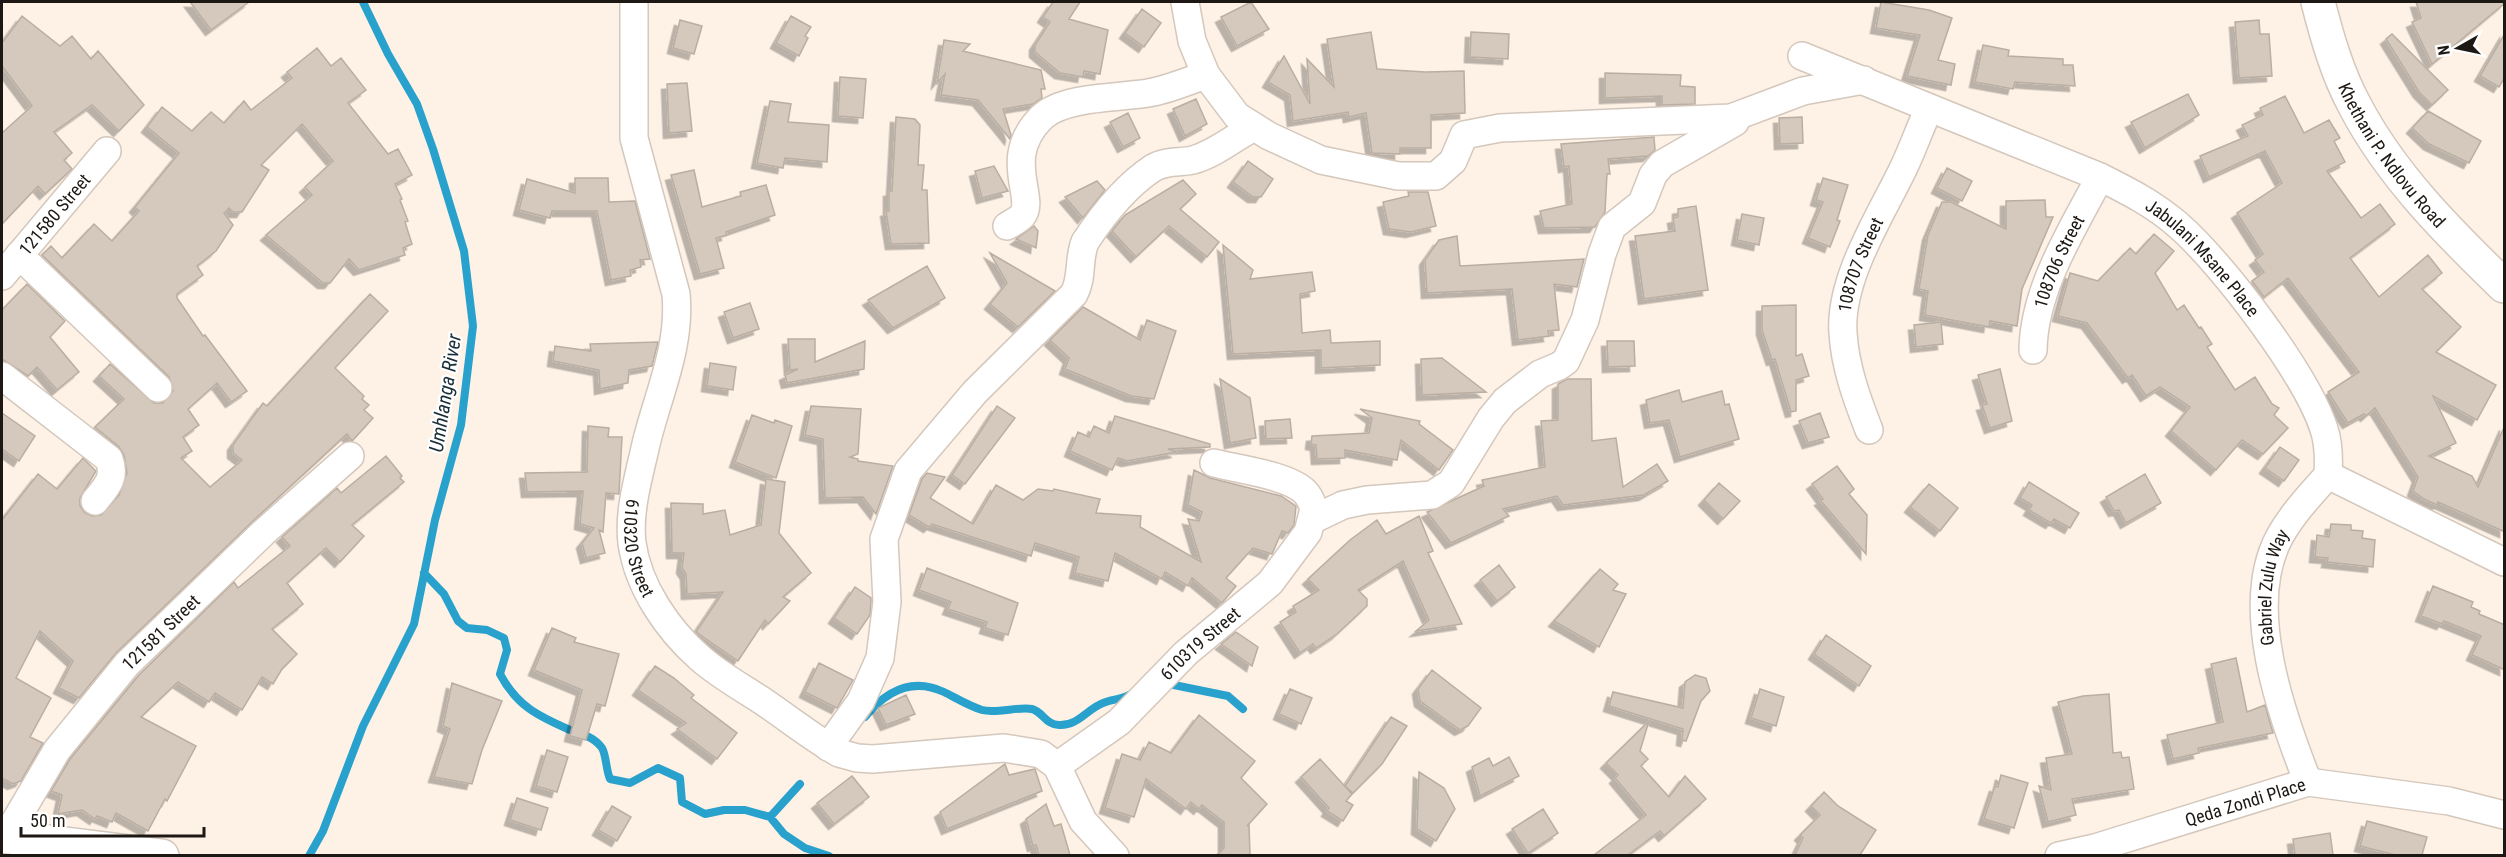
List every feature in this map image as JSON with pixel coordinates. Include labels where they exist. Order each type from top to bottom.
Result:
[{"type":"street","name":"610320 Street","points":[[634,2],[634,138],[676,294],[678,315],[674,347],[647,443],[633,506],[632,542],[639,570],[649,594],[670,625],[700,659],[828,747],[857,758],[873,759],[1004,748],[1041,754],[1057,766]]},
{"type":"street","points":[[1185,2],[1192,41],[1206,75],[1237,116],[1254,127],[1321,160],[1398,176],[1436,176],[1453,161],[1464,135],[1500,128],[1709,120],[1751,112]]},
{"type":"street","name":"Khethani P. Ndlovu Road","points":[[2318,2],[2342,79],[2376,142],[2440,222],[2505,286]]},
{"type":"street","name":"Jabulani Msane Place","points":[[1802,56],[2100,177],[2144,198],[2179,225],[2220,269],[2283,353],[2312,400],[2324,430],[2329,456],[2328,475]]},
{"type":"street","points":[[1007,226],[1023,215],[1025,210],[1025,194],[1019,170],[1020,151],[1043,116],[1091,98],[1148,93],[1206,75]]},
{"type":"street","points":[[1214,463],[1288,482],[1300,488],[1307,493],[1314,509],[1314,519],[1343,506],[1367,500],[1432,495],[1451,483],[1491,418],[1505,402],[1540,374],[1566,361],[1585,320],[1602,254],[1612,227],[1642,203],[1653,175],[1662,164],[1751,112],[1803,91],[1864,80]]},
{"type":"street","name":"108707 Street","points":[[1869,430],[1854,390],[1846,354],[1844,311],[1865,245],[1929,108]]},
{"type":"street","points":[[828,747],[861,701],[880,658],[887,602],[884,539],[909,471],[975,392],[1074,294],[1079,284],[1082,250],[1085,242],[1125,193],[1154,168],[1166,162],[1192,160],[1204,156],[1254,127]]},
{"type":"street","name":"121580 Street","points":[[8,262],[107,151]]},
{"type":"street","name":"108706 Street","points":[[2033,350],[2033,324],[2041,300],[2100,177]]},
{"type":"street","points":[[8,262],[158,388]]},
{"type":"street","points":[[2,376],[109,459],[113,471],[112,480],[95,501]]},
{"type":"street","name":"121581 Street","points":[[4,837],[57,750],[127,664],[264,532],[350,456]]},
{"type":"street","points":[[2328,475],[2505,562]]},
{"type":"street","name":"Gabriel Zulu Way","points":[[2308,782],[2288,730],[2273,677],[2264,601],[2267,570],[2280,536],[2301,506],[2328,475]]},
{"type":"street","name":"610319 Street","points":[[1057,766],[1119,722],[1186,653],[1270,583],[1295,551],[1314,519]]},
{"type":"street","points":[[1057,766],[1083,821],[1115,855]]},
{"type":"street","name":"Qeda Zondi Place","points":[[2059,855],[2095,848],[2308,782],[2449,801],[2505,815]]},
{"type":"street","points":[[4,837],[122,853],[162,855]]},
{"type":"building","points":[[190,2],[249,2],[211,30]]},
{"type":"building","points":[[1053,2],[1080,2],[1069,19],[1108,30],[1100,74],[1084,71],[1083,77],[1060,73],[1035,52],[1035,45],[1050,22],[1043,17]]},
{"type":"building","points":[[1251,2],[1269,29],[1237,46],[1221,17]]},
{"type":"building","points":[[1881,2],[1929,10],[1952,18],[1938,60],[1955,64],[1951,85],[1907,76],[1920,35],[1876,28]]},
{"type":"building","points":[[2416,2],[2505,3],[2432,64],[2412,22],[2421,18]]},
{"type":"building","points":[[1142,9],[1161,23],[1144,47],[1125,33]]},
{"type":"building","points":[[22,16],[60,46],[72,36],[91,59],[98,51],[144,105],[119,131],[92,105],[54,132],[72,153],[64,160],[72,169],[45,194],[38,186],[2,224],[2,133],[32,106],[2,66],[2,43]]},
{"type":"building","points":[[791,16],[811,27],[805,36],[808,38],[799,56],[776,43]]},
{"type":"building","points":[[680,20],[702,26],[694,54],[673,48]]},
{"type":"building","points":[[2259,20],[2260,34],[2269,34],[2272,76],[2239,78],[2235,22]]},
{"type":"building","points":[[1371,32],[1377,69],[1425,72],[1464,71],[1465,113],[1431,115],[1431,148],[1400,148],[1400,154],[1372,153],[1366,113],[1349,117],[1348,112],[1293,121],[1290,95],[1268,82],[1284,56],[1310,104],[1307,59],[1334,87],[1327,39]]},
{"type":"building","points":[[1471,32],[1509,34],[1508,59],[1470,57]]},
{"type":"building","points":[[2505,33],[2505,77],[2499,87],[2480,76]]},
{"type":"building","points":[[2392,34],[2448,90],[2432,105],[2419,92],[2386,39]]},
{"type":"building","points":[[944,40],[970,44],[963,51],[1041,70],[1045,89],[1041,89],[1042,98],[1033,104],[1003,109],[1011,135],[1010,139],[978,100],[941,95],[945,74],[937,83]]},
{"type":"building","points":[[1983,45],[2009,50],[2008,56],[2063,59],[2063,65],[2073,65],[2075,86],[2015,82],[2013,89],[1975,82]]},
{"type":"building","points":[[317,48],[331,66],[341,58],[366,90],[348,103],[388,154],[398,149],[412,175],[395,184],[402,199],[400,200],[408,221],[405,222],[412,244],[403,248],[405,255],[359,270],[349,259],[330,283],[323,283],[266,235],[312,195],[305,187],[333,161],[302,124],[261,165],[269,170],[242,212],[233,212],[229,208],[224,213],[233,225],[216,251],[197,266],[203,275],[177,294],[177,298],[203,336],[205,335],[247,391],[231,402],[217,383],[188,409],[199,425],[183,437],[192,451],[181,458],[210,487],[242,460],[233,453],[233,445],[263,403],[267,406],[370,294],[388,311],[335,368],[364,396],[362,399],[369,405],[364,410],[373,418],[352,441],[347,434],[253,521],[116,653],[79,698],[59,688],[73,661],[40,631],[16,678],[51,698],[30,737],[43,743],[21,781],[13,784],[2,778],[2,520],[38,474],[57,489],[83,458],[96,471],[80,498],[80,506],[85,513],[92,516],[101,515],[119,495],[127,473],[124,455],[119,447],[95,427],[124,399],[99,376],[110,364],[154,403],[163,403],[173,391],[169,377],[42,255],[51,246],[62,258],[94,224],[112,241],[139,211],[135,207],[179,153],[147,127],[162,107],[192,131],[211,112],[224,123],[244,101],[251,110],[292,78],[287,72]]},
{"type":"building","points":[[1605,73],[1681,75],[1680,86],[1695,87],[1695,104],[1662,105],[1662,96],[1605,98]]},
{"type":"building","points":[[840,77],[866,79],[863,118],[838,116]]},
{"type":"building","points":[[687,83],[692,131],[669,133],[667,84]]},
{"type":"building","points":[[2188,94],[2199,115],[2145,148],[2131,122]]},
{"type":"building","points":[[2285,96],[2304,133],[2329,120],[2340,138],[2334,141],[2345,162],[2327,171],[2361,218],[2380,204],[2395,224],[2350,258],[2379,297],[2428,255],[2442,273],[2422,289],[2461,327],[2436,352],[2496,385],[2477,420],[2433,396],[2456,443],[2429,456],[2472,476],[2478,487],[2505,425],[2505,532],[2438,502],[2437,505],[2413,491],[2418,477],[2375,408],[2366,416],[2364,414],[2348,423],[2328,392],[2359,372],[2288,278],[2264,297],[2252,281],[2264,272],[2255,260],[2263,254],[2237,213],[2282,183],[2265,151],[2209,177],[2200,156],[2248,136],[2242,125],[2263,115],[2260,108]]},
{"type":"building","points":[[1196,99],[1207,124],[1185,136],[1173,109]]},
{"type":"building","points":[[770,101],[791,104],[788,122],[829,125],[827,162],[785,158],[783,168],[757,163]]},
{"type":"building","points":[[2428,111],[2481,141],[2469,163],[2429,144],[2412,128]]},
{"type":"building","points":[[1128,113],[1140,138],[1123,147],[1110,122]]},
{"type":"building","points":[[896,117],[915,119],[920,125],[918,165],[924,165],[922,190],[927,190],[929,243],[891,244],[886,211],[889,211],[889,191],[892,191]]},
{"type":"building","points":[[1802,117],[1803,143],[1780,144],[1779,118]]},
{"type":"building","points":[[1654,137],[1655,150],[1648,156],[1608,159],[1610,174],[1607,174],[1605,212],[1595,227],[1544,228],[1540,211],[1572,204],[1569,166],[1564,167],[1561,144]]},
{"type":"building","points":[[1248,161],[1273,179],[1261,197],[1253,197],[1233,182]]},
{"type":"building","points":[[994,166],[1008,191],[982,198],[975,171]]},
{"type":"building","points":[[1947,168],[1972,181],[1962,201],[1937,188]]},
{"type":"building","points":[[694,170],[702,207],[741,196],[740,192],[766,185],[775,215],[726,232],[727,235],[716,238],[724,268],[700,274],[671,175]]},
{"type":"building","points":[[575,178],[608,178],[609,202],[635,201],[650,259],[640,260],[641,267],[630,270],[631,276],[611,280],[597,211],[552,211],[550,218],[519,210],[527,179],[575,193]]},
{"type":"building","points":[[1823,178],[1848,185],[1837,220],[1840,221],[1830,247],[1808,238],[1823,202],[1816,200]]},
{"type":"building","points":[[1183,180],[1196,194],[1180,209],[1219,242],[1207,257],[1169,226],[1136,257],[1112,231],[1125,215]]},
{"type":"building","points":[[1097,181],[1105,190],[1083,218],[1065,197]]},
{"type":"building","points":[[1408,192],[1428,192],[1436,226],[1411,232],[1389,229],[1383,202],[1409,196]]},
{"type":"building","points":[[2045,200],[2046,217],[2053,217],[2022,289],[2017,326],[1990,321],[1989,327],[1925,315],[1928,291],[1919,289],[1928,235],[1942,202],[1951,202],[2006,229],[2006,201]]},
{"type":"building","points":[[1696,206],[1708,290],[1644,299],[1635,236],[1675,231],[1673,218],[1678,217],[1678,209]]},
{"type":"building","points":[[1742,214],[1764,218],[1759,245],[1737,240]]},
{"type":"building","points":[[1034,226],[1038,231],[1036,248],[1016,239]]},
{"type":"building","points":[[2154,234],[2174,251],[2155,273],[2177,310],[2184,305],[2199,328],[2201,327],[2212,344],[2207,347],[2235,390],[2255,377],[2272,404],[2279,408],[2274,415],[2288,428],[2263,454],[2242,440],[2216,470],[2171,431],[2190,407],[2160,387],[2146,396],[2132,375],[2128,378],[2087,323],[2058,316],[2070,273],[2098,281],[2130,248],[2136,254]]},
{"type":"building","points":[[1457,236],[1460,266],[1584,259],[1577,287],[1554,284],[1559,330],[1548,331],[1549,336],[1518,340],[1512,289],[1427,293],[1425,260],[1439,240]]},
{"type":"building","points":[[1223,245],[1253,270],[1250,279],[1312,272],[1315,291],[1300,294],[1302,333],[1330,330],[1331,343],[1380,341],[1380,365],[1321,368],[1321,350],[1233,354]]},
{"type":"building","points":[[990,253],[1055,291],[1018,327],[990,304],[1007,283]]},
{"type":"building","points":[[927,266],[945,298],[893,328],[868,300]]},
{"type":"building","points":[[27,284],[65,321],[50,337],[79,372],[57,390],[37,367],[28,376],[2,359],[2,310]]},
{"type":"building","points":[[750,303],[759,329],[733,338],[724,312]]},
{"type":"building","points":[[1796,305],[1796,356],[1802,354],[1809,376],[1796,380],[1796,411],[1791,412],[1775,359],[1772,360],[1762,330],[1762,306]]},
{"type":"building","points":[[1083,307],[1140,340],[1147,320],[1176,331],[1154,399],[1131,396],[1065,369],[1069,358],[1050,340]]},
{"type":"building","points":[[1941,322],[1943,344],[1916,347],[1914,325]]},
{"type":"building","points":[[788,339],[815,339],[815,362],[865,341],[864,369],[787,383],[785,375],[798,369],[790,370]]},
{"type":"building","points":[[1607,341],[1634,341],[1635,366],[1608,367]]},
{"type":"building","points":[[658,342],[652,366],[629,370],[628,383],[600,389],[599,370],[553,361],[555,346],[591,351],[590,344]]},
{"type":"building","points":[[1442,358],[1486,392],[1422,395],[1421,359]]},
{"type":"building","points":[[710,363],[736,367],[733,390],[707,386]]},
{"type":"building","points":[[2000,369],[2012,421],[1990,428],[1982,405],[1987,404],[1978,375]]},
{"type":"building","points":[[1220,379],[1250,398],[1256,438],[1230,443]]},
{"type":"building","points":[[1567,379],[1591,379],[1592,441],[1616,438],[1623,487],[1657,464],[1668,481],[1644,495],[1563,505],[1557,496],[1503,509],[1509,516],[1451,543],[1427,512],[1484,486],[1482,480],[1545,467],[1541,421],[1558,420],[1558,384]]},
{"type":"building","points":[[1679,390],[1682,402],[1722,391],[1725,405],[1729,404],[1739,439],[1680,457],[1669,420],[1650,423],[1646,400]]},
{"type":"building","points":[[811,406],[861,409],[858,454],[850,457],[858,461],[893,466],[876,514],[863,497],[825,498],[823,439],[805,435]]},
{"type":"building","points":[[997,406],[1015,418],[965,484],[952,475]]},
{"type":"building","points":[[1360,409],[1420,421],[1419,424],[1453,450],[1439,470],[1401,440],[1397,460],[1345,450],[1345,458],[1317,459],[1316,445],[1311,444],[1312,436],[1369,433],[1372,418]]},
{"type":"building","points":[[2,413],[35,436],[19,461],[2,449]]},
{"type":"building","points":[[1820,413],[1829,437],[1808,443],[1799,421]]},
{"type":"building","points":[[752,415],[774,423],[775,420],[792,426],[776,478],[735,462]]},
{"type":"building","points":[[1115,416],[1210,444],[1210,447],[1168,449],[1177,452],[1127,461],[1118,458],[1112,470],[1070,451],[1078,432],[1089,437],[1094,426],[1109,433]]},
{"type":"building","points":[[1290,419],[1292,438],[1266,439],[1265,421]]},
{"type":"building","points":[[588,426],[609,428],[608,437],[622,437],[619,494],[606,493],[603,532],[599,530],[605,553],[586,558],[582,543],[594,528],[580,524],[583,491],[527,492],[525,473],[587,472]]},
{"type":"building","points":[[2280,447],[2299,460],[2284,481],[2265,468]]},
{"type":"building","points":[[386,456],[404,482],[352,525],[364,536],[340,562],[326,548],[287,583],[303,604],[272,629],[297,654],[282,669],[273,684],[262,677],[242,710],[215,693],[209,702],[178,682],[141,717],[196,746],[148,831],[116,813],[112,822],[97,816],[95,819],[82,810],[58,814],[62,795],[51,791],[70,759],[139,675],[234,582],[238,588],[290,546],[282,537],[337,488],[341,493]]},
{"type":"building","points":[[1837,466],[1854,489],[1849,494],[1867,515],[1866,554],[1820,500],[1823,499],[1812,484]]},
{"type":"building","points":[[1194,470],[1210,478],[1281,496],[1296,506],[1294,525],[1288,533],[1282,531],[1272,554],[1253,548],[1226,578],[1236,586],[1222,603],[1192,578],[1188,586],[1165,572],[1162,579],[1115,553],[1108,581],[1075,573],[1079,557],[1035,543],[1031,556],[932,524],[929,527],[909,515],[922,479],[927,473],[945,477],[930,498],[973,524],[996,485],[1023,500],[1038,489],[1053,491],[1054,489],[1100,499],[1096,513],[1141,516],[1140,527],[1201,562],[1188,519],[1199,521],[1202,512],[1188,505]]},
{"type":"building","points":[[2145,474],[2161,503],[2126,523],[2119,510],[2114,511],[2106,497]]},
{"type":"building","points":[[766,479],[785,482],[779,533],[811,573],[783,597],[790,601],[768,624],[765,620],[738,661],[696,632],[723,592],[687,594],[686,574],[682,568],[684,553],[672,553],[671,503],[703,504],[703,514],[725,510],[730,535],[761,525]]},
{"type":"building","points":[[2029,482],[2079,513],[2070,528],[2054,519],[2051,523],[2029,510],[2032,505],[2020,498]]},
{"type":"building","points":[[1719,483],[1740,501],[1723,519],[1704,500]]},
{"type":"building","points":[[1929,484],[1958,508],[1940,531],[1910,507]]},
{"type":"building","points":[[1419,516],[1433,551],[1428,553],[1462,624],[1416,631],[1429,620],[1403,561],[1358,590],[1367,599],[1367,606],[1337,634],[1316,648],[1313,644],[1300,653],[1280,622],[1296,612],[1293,606],[1319,590],[1308,579],[1350,540],[1377,520],[1386,534]]},
{"type":"building","points":[[2331,524],[2351,525],[2351,530],[2363,531],[2362,538],[2375,540],[2373,567],[2327,562],[2328,558],[2315,557],[2317,535],[2329,537]]},
{"type":"building","points":[[1499,565],[1515,587],[1497,601],[1480,580]]},
{"type":"building","points":[[927,568],[1018,603],[1008,635],[985,628],[987,622],[948,609],[951,602],[919,590]]},
{"type":"building","points":[[1600,569],[1618,584],[1613,590],[1626,594],[1599,647],[1554,621]]},
{"type":"building","points":[[2433,586],[2473,602],[2471,607],[2480,611],[2479,614],[2505,625],[2505,670],[2472,655],[2481,636],[2444,621],[2442,624],[2421,616]]},
{"type":"building","points":[[855,587],[871,598],[870,615],[857,634],[834,618]]},
{"type":"building","points":[[552,628],[576,638],[574,642],[619,654],[605,706],[597,704],[586,740],[570,736],[582,690],[534,670]]},
{"type":"building","points":[[1236,632],[1258,647],[1252,666],[1221,644]]},
{"type":"building","points":[[1826,635],[1871,666],[1859,686],[1814,654]]},
{"type":"building","points":[[2236,658],[2247,712],[2265,705],[2273,733],[2198,748],[2199,753],[2173,759],[2167,735],[2223,722],[2211,664]]},
{"type":"building","points":[[819,663],[853,680],[837,708],[805,692]]},
{"type":"building","points":[[655,666],[674,678],[694,695],[691,698],[737,733],[717,759],[677,729],[686,723],[638,690]]},
{"type":"building","points":[[1432,670],[1481,708],[1468,726],[1460,730],[1420,701],[1418,689]]},
{"type":"building","points":[[1695,675],[1706,678],[1710,691],[1701,701],[1686,741],[1682,740],[1683,729],[1609,706],[1613,692],[1683,708],[1685,682]]},
{"type":"building","points":[[452,683],[502,701],[482,750],[472,784],[434,777],[450,729],[443,726]]},
{"type":"building","points":[[1290,689],[1312,698],[1301,724],[1279,714]]},
{"type":"building","points":[[1760,689],[1784,697],[1776,726],[1751,718]]},
{"type":"building","points":[[2109,694],[2113,753],[2121,752],[2122,758],[2129,757],[2134,789],[2072,799],[2076,815],[2048,822],[2039,786],[2051,790],[2046,758],[2072,754],[2058,702],[2083,696]]},
{"type":"building","points":[[906,695],[915,714],[886,725],[878,708]]},
{"type":"building","points":[[1199,715],[1255,761],[1241,778],[1267,804],[1247,826],[1249,825],[1250,855],[1217,855],[1224,848],[1224,822],[1202,805],[1199,809],[1191,802],[1186,809],[1146,779],[1134,817],[1105,808],[1122,754],[1140,760],[1149,742],[1171,753]]},
{"type":"building","points":[[1391,717],[1407,726],[1382,764],[1353,793],[1345,786]]},
{"type":"building","points":[[1649,721],[1640,751],[1648,759],[1641,766],[1669,797],[1685,776],[1706,799],[1664,836],[1660,831],[1628,855],[1594,855],[1646,815],[1615,778],[1618,775],[1606,763]]},
{"type":"building","points":[[547,750],[568,757],[557,792],[536,786]]},
{"type":"building","points":[[1509,757],[1519,776],[1480,796],[1472,767],[1489,758],[1493,766]]},
{"type":"building","points":[[1320,759],[1352,794],[1346,801],[1353,805],[1343,821],[1327,811],[1329,808],[1301,777]]},
{"type":"building","points":[[1005,764],[1009,775],[1035,769],[1042,791],[947,829],[940,812]]},
{"type":"building","points":[[1419,772],[1444,788],[1455,809],[1436,841],[1417,829]]},
{"type":"building","points":[[2001,775],[2028,783],[2014,828],[1984,819]]},
{"type":"building","points":[[852,776],[869,797],[834,824],[817,803]]},
{"type":"building","points":[[1824,792],[1838,806],[1876,830],[1860,855],[1795,855],[1803,838],[1800,835],[1820,815],[1811,806]]},
{"type":"building","points":[[517,798],[548,808],[541,830],[510,820]]},
{"type":"building","points":[[1046,804],[1054,826],[1061,824],[1070,855],[1039,855],[1036,845],[1033,846],[1026,819]]},
{"type":"building","points":[[612,806],[631,817],[617,841],[598,830]]},
{"type":"building","points":[[1543,809],[1558,833],[1528,853],[1512,829]]},
{"type":"building","points":[[2367,821],[2427,837],[2422,855],[2395,855],[2360,846]]},
{"type":"building","points":[[2330,833],[2333,855],[2295,855],[2293,839]]},
{"type":"waterway","name":"Umhlanga River","points":[[309,856],[323,831],[363,726],[414,624],[435,520],[461,425],[473,326],[464,251],[433,149],[417,104],[388,54],[363,2]]},
{"type":"waterway","points":[[424,573],[444,594],[458,621],[467,628],[487,630],[504,638],[507,650],[500,674],[507,685],[521,702],[538,715],[588,736],[599,744],[610,779],[630,783],[658,768],[680,778],[682,802],[705,814],[724,810],[745,810],[770,817],[784,834],[805,848],[829,856]]},
{"type":"waterway","points":[[1169,684],[1228,696],[1243,709]]},
{"type":"waterway","points":[[865,717],[882,700],[910,686],[932,688],[982,710],[1032,709],[1051,723],[1059,725],[1072,723],[1097,706],[1129,695]]},
{"type":"waterway","points":[[770,817],[800,784]]}]
